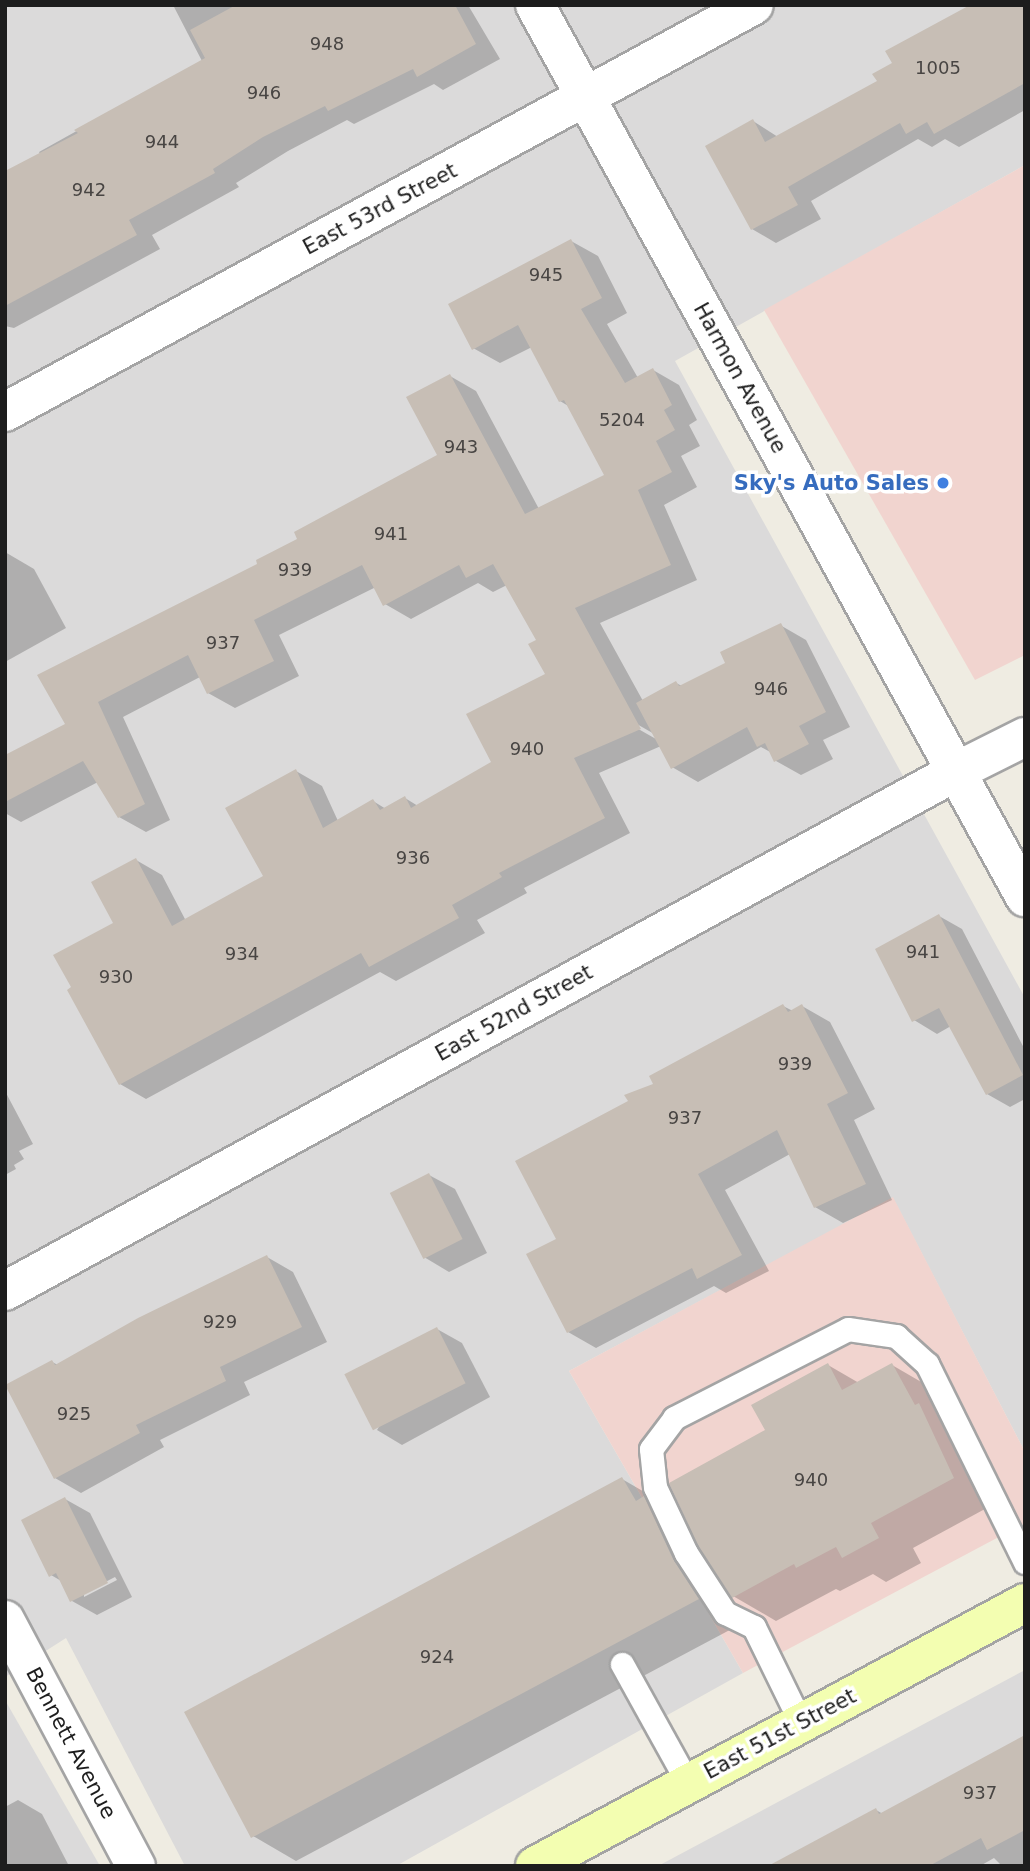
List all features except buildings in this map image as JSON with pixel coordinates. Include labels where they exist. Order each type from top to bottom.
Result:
[{"type":"main road","name":"East 51st Street","points":[[536,1866],[1025,1603]]},
{"type":"street","name":"Harmon Avenue","points":[[535,5],[1025,897]]},
{"type":"street","name":"East 53rd Street","points":[[5,412],[754,5]]},
{"type":"street","name":"East 52nd Street","points":[[5,1292],[957,771],[1025,737]]},
{"type":"street","name":"Bennett Avenue","points":[[5,1620],[136,1866]]},
{"type":"lane","points":[[801,1723],[754,1627],[725,1613],[685,1553],[655,1487],[651,1449],[674,1418],[848,1329],[896,1336],[927,1364],[1025,1562]]},
{"type":"lane","points":[[622,1664],[688,1783]]},
{"type":"shaded area","points":[[5,5],[1025,5],[1025,165],[675,361],[1025,998],[1025,1452],[893,1198],[569,1371],[743,1673],[396,1866],[185,1866],[66,1638],[5,1677]]},
{"type":"shaded area","name":"Sky's Auto Sales","points":[[1025,165],[1025,655],[975,680],[764,310]]},
{"type":"shaded area","points":[[893,1197],[1025,1452],[1025,1523],[743,1673],[569,1371]]},
{"type":"shaded area","points":[[1025,1670],[1025,1866],[658,1866]]},
{"type":"shaded area","points":[[5,1700],[100,1866],[5,1866]]},
{"type":"place","name":"Sky's Auto Sales","points":[[943,483]]}]
